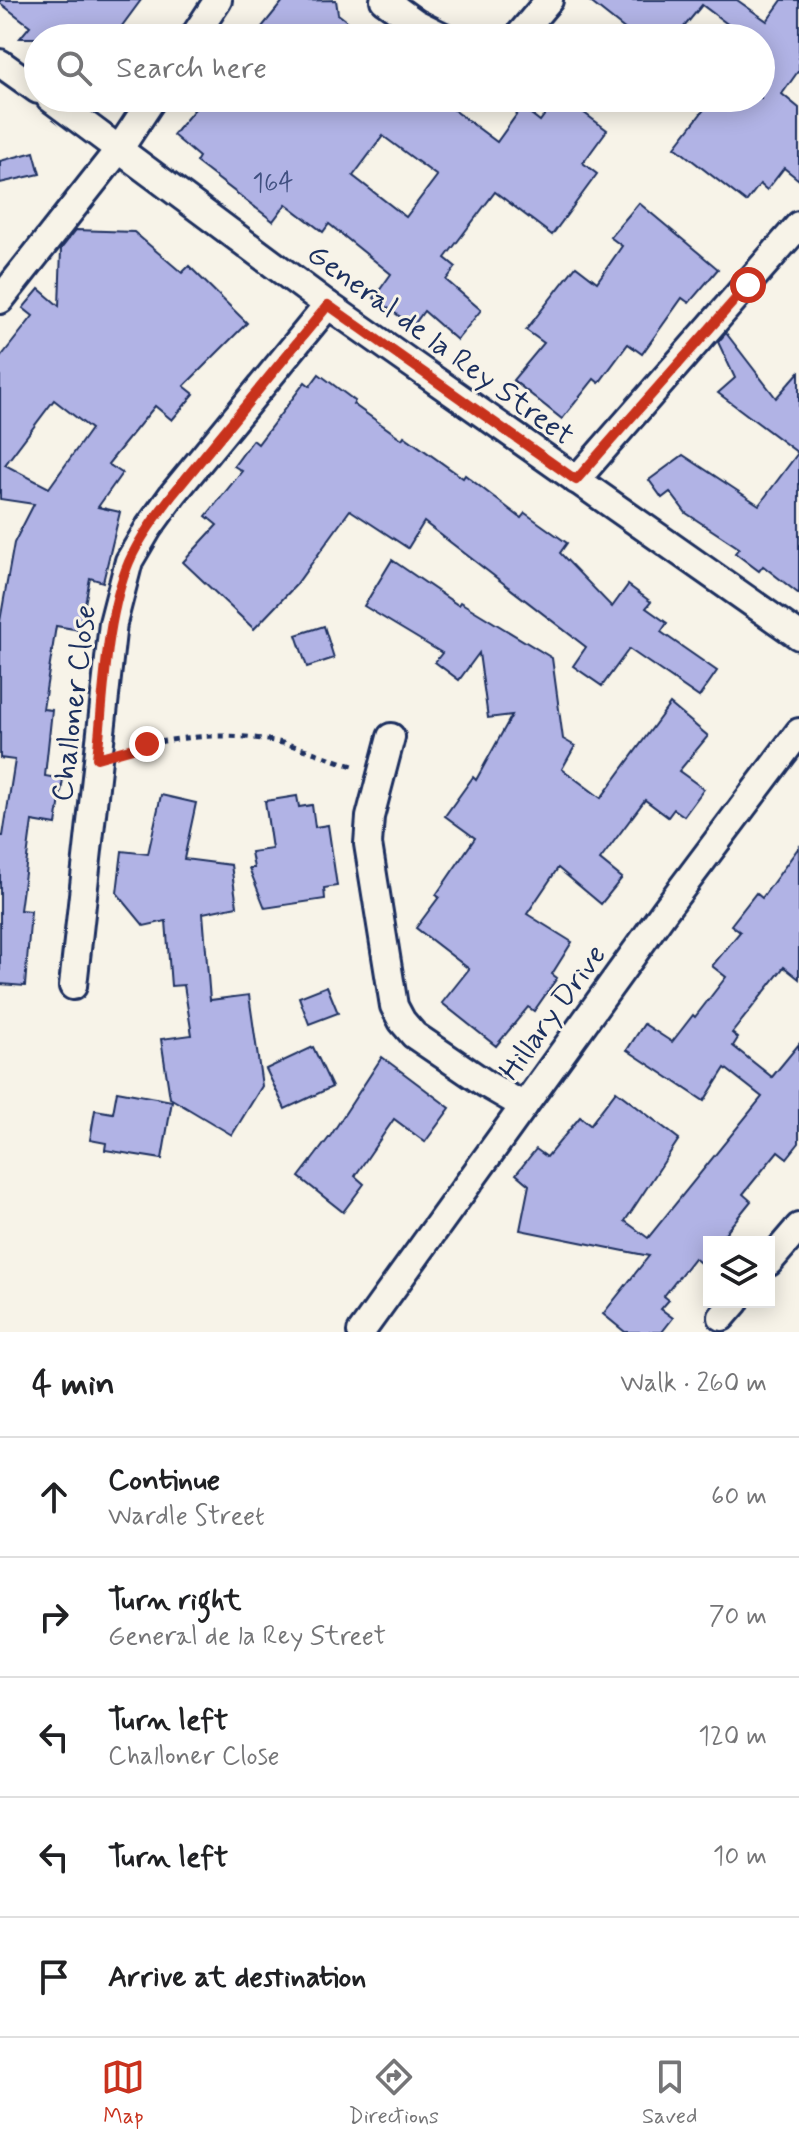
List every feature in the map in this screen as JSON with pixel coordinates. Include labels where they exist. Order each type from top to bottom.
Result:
[{"type":"street","points":[[202,24],[218,0]]},
{"type":"street","points":[[384,0],[418,24]]},
{"type":"street","points":[[529,24],[549,0]]},
{"type":"street","points":[[0,63],[24,80]]},
{"type":"street","name":"General de la Rey Street","points":[[70,112],[328,305],[799,636]]},
{"type":"street","points":[[0,300],[120,148],[144,112]]},
{"type":"street","points":[[576,480],[799,225]]},
{"type":"street","name":"Challoner Close","points":[[73,986],[113,623],[129,561],[173,494],[328,305]]},
{"type":"street","name":"Hillary Drive","points":[[361,1332],[666,909],[799,732]]},
{"type":"street","points":[[391,737],[370,817],[368,844],[394,1006],[414,1035],[524,1106]]},
{"type":"street","points":[[775,1255],[799,1227]]},
{"type":"path","points":[[97,758],[172,739],[248,737],[276,741],[380,775]]},
{"type":"building","points":[[0,0],[141,0],[123,24],[27,24]]},
{"type":"building","points":[[336,0],[338,14],[351,24],[264,24],[283,1]]},
{"type":"building","points":[[588,0],[737,0],[767,21],[782,0],[799,0],[799,70],[782,94],[799,108],[799,180],[784,168],[767,190],[760,184],[746,202],[675,147],[702,112],[775,112],[775,24],[727,24],[702,5],[686,24],[618,24]]},
{"type":"building","points":[[192,112],[457,112],[497,142],[518,112],[528,112],[540,121],[547,112],[583,112],[607,130],[583,163],[597,174],[552,235],[495,192],[445,258],[456,267],[446,280],[481,310],[457,340],[424,311],[413,326],[374,298],[391,274],[329,224],[323,232],[286,204],[273,221],[196,162],[199,157],[173,135]],"holes":[[[383,136],[437,176],[406,217],[353,176]]]},
{"type":"building","points":[[34,152],[40,174],[0,183],[0,161]]},
{"type":"building","points":[[639,203],[718,269],[689,303],[682,298],[642,354],[628,344],[599,383],[594,379],[562,419],[513,380],[544,343],[526,330],[576,266],[597,282],[622,246],[610,237]]},
{"type":"building","points":[[76,230],[134,232],[182,273],[189,266],[247,323],[184,386],[194,394],[172,420],[155,406],[108,464],[122,473],[98,507],[120,512],[103,582],[90,578],[80,630],[56,626],[43,709],[52,710],[45,776],[63,779],[56,825],[32,821],[20,910],[31,911],[25,986],[0,984],[0,836],[3,836],[15,760],[0,758],[0,621],[14,543],[34,504],[0,499],[0,358],[33,316],[23,308],[39,289],[59,306],[61,249]],"holes":[[[54,400],[91,429],[49,488],[5,465]]]},
{"type":"building","points":[[726,333],[776,398],[799,372],[799,594],[763,566],[759,571],[735,553],[739,548],[686,513],[670,492],[662,498],[649,480],[683,455],[759,505],[798,453],[718,393],[735,378],[718,342]]},
{"type":"building","points":[[319,374],[355,401],[353,404],[402,439],[404,436],[463,478],[465,475],[521,518],[525,513],[567,543],[560,553],[612,607],[628,585],[651,602],[646,608],[667,623],[661,632],[717,671],[699,697],[629,649],[602,686],[573,666],[586,647],[424,522],[408,548],[350,510],[296,585],[254,629],[183,562],[217,525],[206,516],[242,471],[234,466],[253,440],[258,444],[305,382],[310,386]]},
{"type":"building","points":[[392,560],[458,605],[460,602],[552,658],[563,739],[575,746],[562,769],[601,798],[670,704],[708,736],[679,771],[704,789],[684,816],[674,809],[668,817],[645,800],[600,860],[622,878],[601,904],[558,868],[527,914],[572,942],[552,974],[557,978],[534,1011],[528,1007],[496,1046],[442,1003],[469,969],[416,928],[475,838],[445,816],[473,777],[476,780],[512,715],[488,718],[479,653],[459,680],[435,662],[442,653],[364,606]]},
{"type":"building","points":[[324,626],[334,658],[307,667],[296,635]]},
{"type":"building","points":[[161,795],[196,803],[184,859],[231,865],[237,906],[203,913],[210,1000],[249,995],[262,1086],[232,1135],[170,1098],[161,1039],[192,1035],[184,985],[171,986],[166,921],[144,926],[117,893],[122,851],[148,854]]},
{"type":"building","points":[[297,796],[299,807],[312,805],[315,827],[328,825],[337,886],[324,888],[325,899],[265,908],[249,868],[254,868],[251,852],[272,849],[265,801]]},
{"type":"building","points":[[799,847],[799,979],[784,967],[732,1033],[738,1038],[733,1046],[772,1077],[799,1044],[799,1143],[787,1158],[778,1151],[743,1194],[751,1201],[723,1236],[703,1236],[703,1265],[694,1258],[664,1296],[669,1300],[661,1309],[673,1318],[662,1332],[625,1332],[603,1314],[649,1256],[520,1230],[529,1185],[516,1174],[536,1149],[547,1157],[580,1117],[590,1125],[616,1091],[679,1139],[625,1221],[648,1238],[762,1097],[725,1068],[704,1101],[627,1050],[644,1024],[672,1042],[693,1015],[695,1017],[726,977],[712,966],[740,932],[731,925],[756,893],[762,898]]},
{"type":"building","points":[[327,986],[338,1013],[309,1024],[299,997]]},
{"type":"building","points":[[313,1047],[332,1087],[285,1109],[266,1069]]},
{"type":"building","points":[[382,1057],[450,1108],[425,1142],[394,1119],[355,1176],[364,1184],[343,1212],[299,1177],[331,1135]]},
{"type":"building","points":[[117,1091],[172,1101],[162,1159],[105,1150],[106,1143],[90,1140],[95,1110],[113,1113]]},
{"type":"route","points":[[147,744],[97,758],[113,623],[129,561],[173,494],[328,305],[576,480],[748,285]]}]
